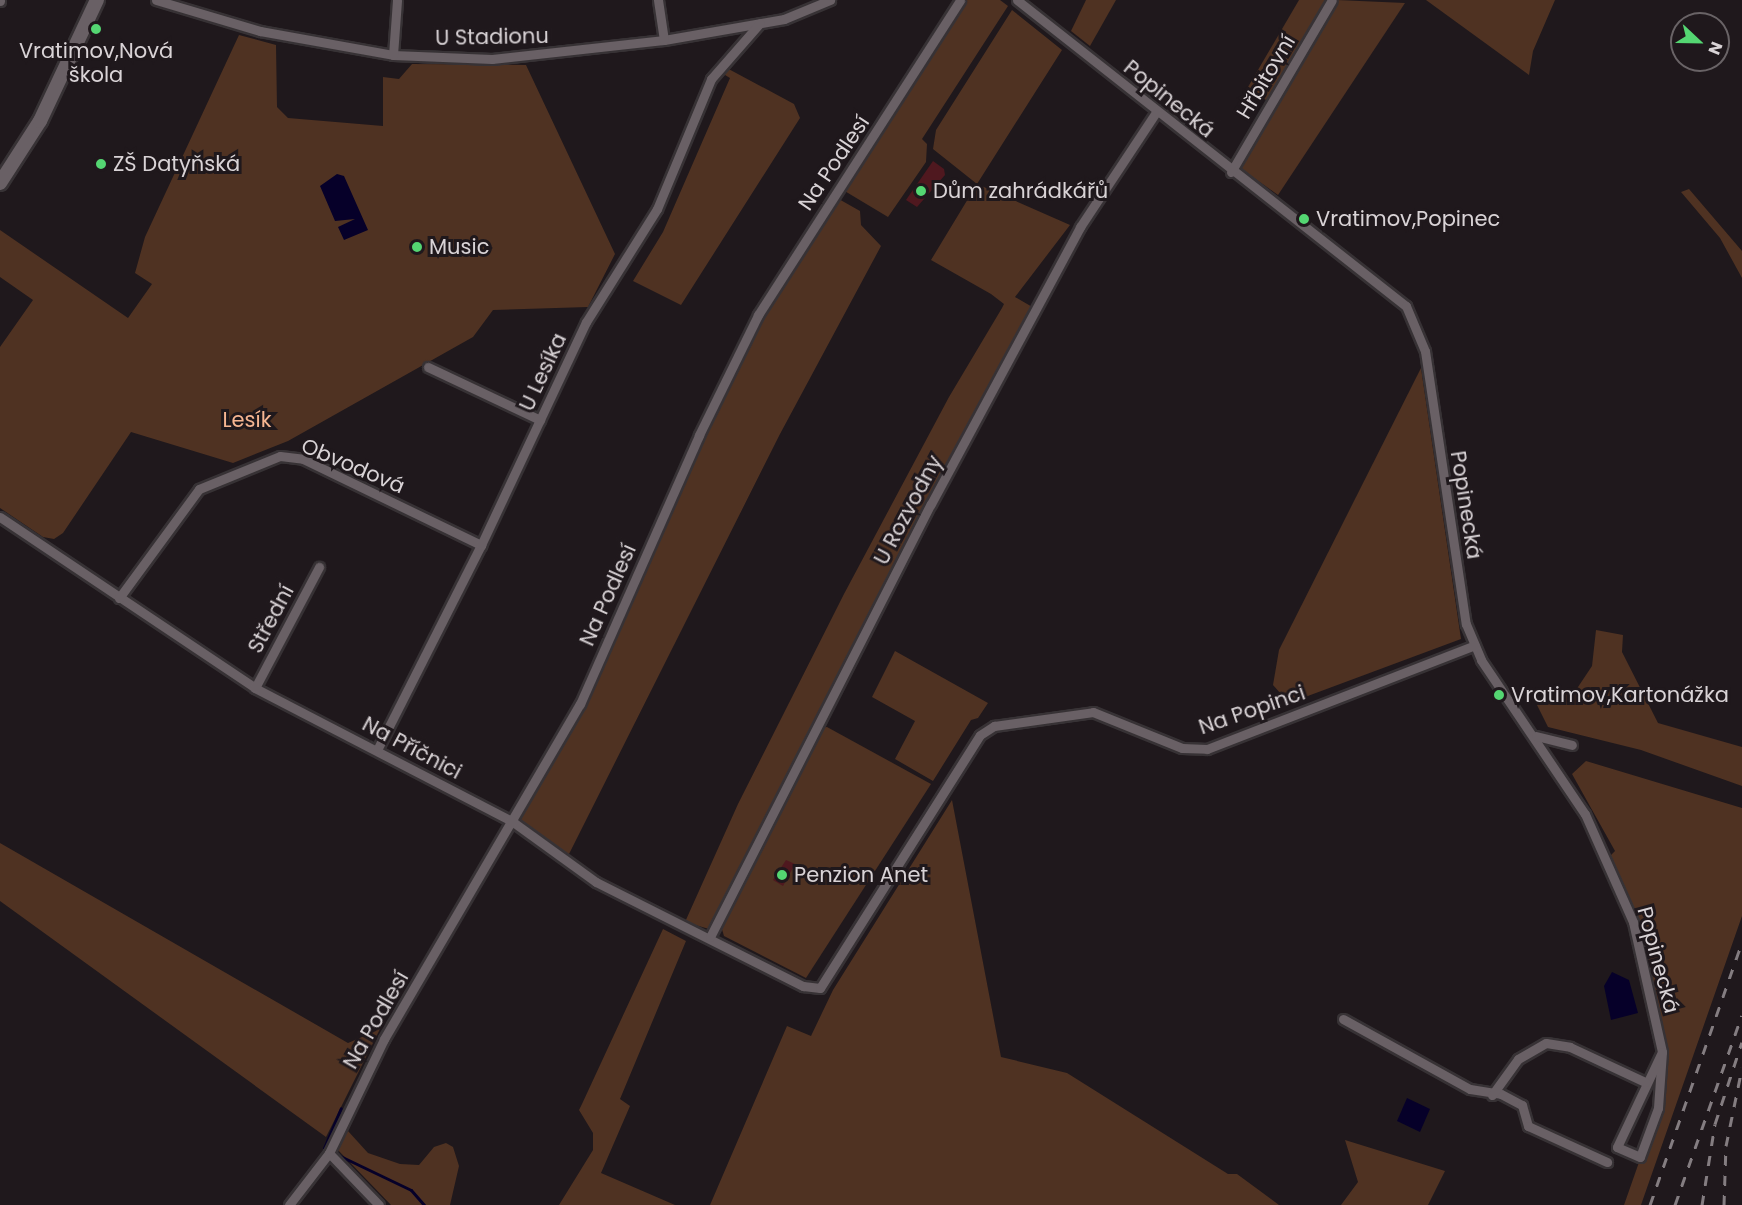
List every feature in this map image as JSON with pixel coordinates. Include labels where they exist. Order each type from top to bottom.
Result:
[{"type":"main road","points":[[0,183],[40,121],[97,0]]},
{"type":"street","name":"U Stadionu","points":[[156,0],[260,31],[393,55],[492,59],[664,40],[760,23],[830,0]]},
{"type":"street","points":[[393,55],[397,0]]},
{"type":"street","points":[[658,0],[664,40]]},
{"type":"street","name":"Na Podlesí","points":[[289,1205],[329,1153],[384,1039],[580,704],[699,435],[758,315],[960,0]]},
{"type":"street","name":"Popinecká","points":[[1017,0],[1231,172],[1397,295],[1414,320],[1425,351],[1466,624],[1475,645],[1585,814],[1633,922],[1662,1052],[1658,1108],[1640,1157],[1617,1147],[1645,1082]]},
{"type":"street","name":"Hřbitovní","points":[[1231,172],[1332,0]]},
{"type":"street","name":"U Lesíka","points":[[377,750],[481,545],[586,322],[657,209],[711,79],[760,23]]},
{"type":"street","name":"U Rozvodny","points":[[710,937],[931,504],[1080,227],[1156,112]]},
{"type":"street","points":[[428,367],[540,420]]},
{"type":"street","name":"Obvodová","points":[[119,598],[199,489],[280,456],[303,459],[481,545]]},
{"type":"street","name":"Na Příčnici","points":[[0,517],[255,688],[513,822],[596,882],[710,937],[803,986],[820,988]]},
{"type":"street","name":"Střední","points":[[255,688],[319,567]]},
{"type":"street","name":"Na Popinci","points":[[820,988],[980,735],[994,726],[1093,712],[1182,748],[1207,750],[1475,645]]},
{"type":"street","points":[[1536,736],[1572,745]]},
{"type":"street","points":[[1343,1019],[1470,1089],[1492,1095],[1501,1094],[1522,1105],[1528,1126],[1607,1162]]},
{"type":"street","points":[[1492,1095],[1518,1059],[1546,1043],[1570,1047],[1645,1082],[1662,1052]]},
{"type":"street","points":[[329,1153],[379,1205]]},
{"type":"green space","points":[[966,0],[1000,0],[1008,6],[922,139],[927,144],[926,162],[888,217],[843,190]]},
{"type":"green space","points":[[1086,0],[1116,0],[1090,46],[1071,31]]},
{"type":"green space","points":[[1299,0],[1333,0],[1270,103],[1248,87]]},
{"type":"green space","points":[[1337,0],[1405,3],[1278,195],[1240,168]]},
{"type":"green space","points":[[1426,0],[1555,0],[1533,51],[1529,75]]},
{"type":"green space","points":[[1012,10],[1062,50],[977,184],[933,149],[936,130]]},
{"type":"green space","name":"Lesík","points":[[239,35],[276,45],[277,107],[288,118],[383,126],[383,77],[399,79],[412,64],[526,65],[615,254],[588,307],[493,310],[473,337],[288,441],[233,463],[131,432],[63,533],[54,539],[43,537],[0,508],[0,347],[33,300],[0,277],[0,230],[128,318],[152,284],[135,273],[145,237]]},
{"type":"green space","points":[[723,66],[794,104],[800,118],[681,305],[633,281],[663,232],[730,78],[720,72]]},
{"type":"green space","points":[[977,184],[1070,225],[1015,297],[1034,308],[860,630],[709,929],[685,922],[738,804],[844,594],[949,397],[1004,304],[991,294],[931,260]]},
{"type":"green space","points":[[1689,189],[1742,251],[1742,278],[1720,238],[1681,192]]},
{"type":"green space","points":[[837,198],[860,211],[861,225],[881,246],[780,434],[568,856],[520,821],[580,708],[724,392],[760,323]]},
{"type":"green space","points":[[1421,368],[1461,639],[1289,703],[1273,685],[1279,650]]},
{"type":"green space","points":[[1596,630],[1623,635],[1622,652],[1658,723],[1742,747],[1742,786],[1641,750],[1548,727],[1537,705],[1556,694],[1574,693],[1592,666]]},
{"type":"green space","points":[[895,651],[988,703],[978,718],[971,720],[933,781],[895,759],[915,721],[872,697]]},
{"type":"green space","points":[[827,727],[931,784],[806,978],[724,936],[721,926],[819,728]]},
{"type":"green space","points":[[1586,761],[1742,808],[1742,916],[1641,1205],[1624,1205],[1658,1108],[1662,1052],[1625,903],[1629,898],[1610,856],[1615,851],[1572,774]]},
{"type":"green space","points":[[952,800],[1001,1057],[1067,1073],[1228,1174],[1237,1174],[1279,1205],[710,1205],[787,1026],[811,1036],[833,990]]},
{"type":"green space","points":[[0,843],[348,1043],[376,1031],[384,1021],[326,1137],[0,901]]},
{"type":"green space","points":[[663,929],[686,941],[620,1099],[630,1106],[601,1173],[675,1205],[559,1205],[593,1150],[593,1133],[579,1110]]},
{"type":"green space","points":[[348,1131],[368,1153],[400,1164],[419,1165],[434,1147],[446,1143],[453,1147],[459,1166],[450,1205],[391,1205],[337,1149]]},
{"type":"green space","points":[[1345,1140],[1445,1171],[1428,1205],[1341,1205],[1358,1182]]},
{"type":"shaded area","points":[[337,174],[344,176],[368,230],[344,240],[338,227],[355,219],[335,221],[320,186]]},
{"type":"shaded area","points":[[1612,972],[1629,980],[1638,1013],[1611,1020],[1604,986]]},
{"type":"shaded area","points":[[1407,1098],[1430,1109],[1420,1132],[1397,1121]]},
{"type":"building","name":"Dům zahrádkářů","points":[[933,161],[944,169],[945,175],[917,207],[906,200]]},
{"type":"building","name":"Penzion Anet","points":[[786,860],[795,864],[783,886],[773,880]]},
{"type":"waterway","points":[[324,1148],[341,1108]]},
{"type":"waterway","points":[[338,1155],[411,1190],[424,1205]]},
{"type":"railway","points":[[1650,1205],[1742,943]]},
{"type":"railway","points":[[1675,1205],[1742,1015]]},
{"type":"railway","points":[[1702,1205],[1715,1124],[1742,1042]]},
{"type":"railway","points":[[1724,1205],[1726,1146],[1742,1068]]},
{"type":"place","name":"Vratimov,Nová škola","points":[[96,29]]},
{"type":"place","name":"ZŠ Datyňská","points":[[101,164]]},
{"type":"place","name":"Dům zahrádkářů","points":[[921,191]]},
{"type":"place","name":"Vratimov,Popinec","points":[[1304,219]]},
{"type":"place","name":"Music","points":[[417,247]]},
{"type":"place","name":"Vratimov,Kartonážka","points":[[1499,695]]},
{"type":"place","name":"Penzion Anet","points":[[782,875]]}]
